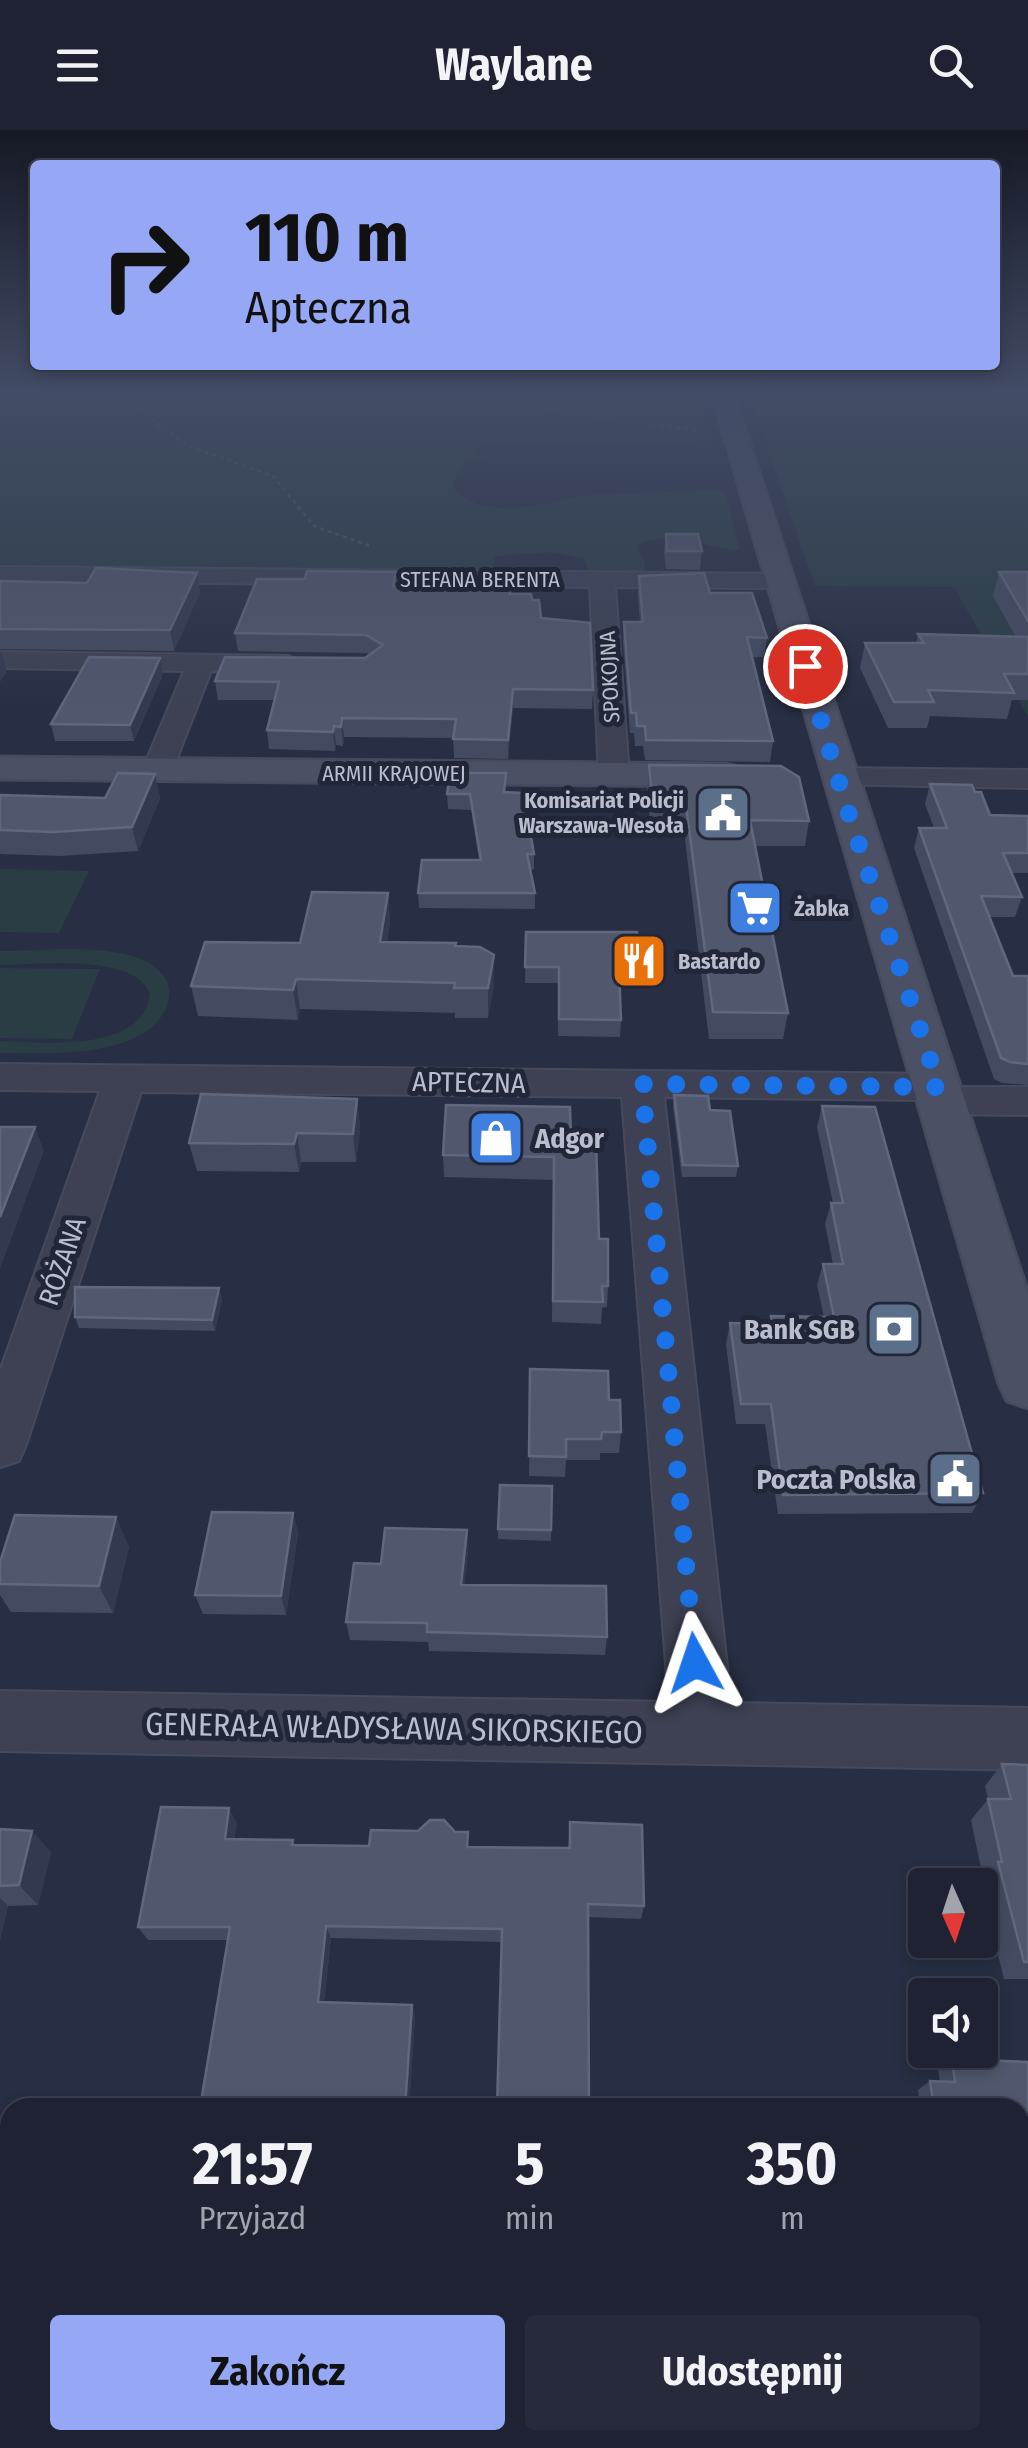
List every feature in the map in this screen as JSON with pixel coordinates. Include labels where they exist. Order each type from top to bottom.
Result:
[{"type":"street","points":[[754,498],[780,582],[823,776],[940,1094],[1028,1384]]},
{"type":"street","name":"STEFANA BERENTA","points":[[0,574],[780,582]]},
{"type":"street","name":"SPOKOJNA","points":[[602,580],[614,774]]},
{"type":"street","points":[[0,660],[312,664]]},
{"type":"street","points":[[157,771],[200,664]]},
{"type":"street","name":"ARMII KRAJOWEJ","points":[[0,768],[768,775]]},
{"type":"street","points":[[823,776],[1028,779]]},
{"type":"street","name":"APTECZNA","points":[[0,1077],[642,1084],[940,1094],[1028,1101]]},
{"type":"street","name":"RÓŻANA","points":[[0,1444],[125,1078]]},
{"type":"street","points":[[642,1084],[703,1734]]},
{"type":"street","name":"GENERAŁA WŁADYSŁAWA SIKORSKIEGO","points":[[0,1721],[1028,1739]]},
{"type":"path","points":[[291,498],[314,526],[458,579]]},
{"type":"shaded area","points":[[0,498],[466,498],[479,505],[501,508],[572,498],[726,498],[740,550],[674,539],[648,541],[636,546],[645,563],[643,575],[589,574],[584,558],[552,552],[495,556],[493,573],[0,571]]},
{"type":"shaded area","points":[[785,498],[1028,498],[1028,717],[954,587],[815,586]]},
{"type":"shaded area","points":[[0,869],[89,871],[59,933],[0,932]]},
{"type":"shaded area","points":[[89,950],[123,954],[161,972],[168,983],[169,996],[161,1017],[145,1032],[124,1042],[71,1052],[0,1053],[0,1041],[65,1042],[111,1035],[130,1026],[144,1013],[150,993],[140,980],[105,967],[60,963],[0,965],[0,951]]},
{"type":"shaded area","points":[[0,968],[100,969],[72,1039],[0,1038]]},
{"type":"building","points":[[666,534],[698,534],[702,551],[667,551]]},
{"type":"building","points":[[96,568],[197,573],[170,630],[0,629],[0,581],[87,583]]},
{"type":"building","points":[[307,571],[396,572],[393,586],[474,587],[473,584],[511,583],[510,594],[531,594],[532,600],[539,600],[541,618],[590,623],[593,690],[513,689],[508,740],[453,739],[456,719],[342,718],[341,727],[334,726],[333,732],[267,730],[279,682],[215,681],[225,657],[365,658],[383,645],[366,635],[235,633],[257,579],[305,579]]},
{"type":"building","points":[[999,572],[1028,572],[1028,621]]},
{"type":"building","points":[[704,573],[710,593],[752,593],[767,638],[747,637],[773,741],[646,740],[645,726],[637,726],[636,713],[631,713],[624,622],[643,622],[639,576]]},
{"type":"building","points":[[918,634],[1028,637],[1028,674],[1004,674],[1014,693],[928,690],[934,702],[894,702],[865,643],[924,643]]},
{"type":"building","points":[[89,657],[160,658],[130,725],[51,724]]},
{"type":"building","points":[[649,765],[781,766],[799,777],[809,821],[750,820],[788,1013],[713,1012],[685,798],[652,797]]},
{"type":"building","points":[[118,773],[155,774],[132,827],[53,832],[0,830],[0,795],[105,798]]},
{"type":"building","points":[[450,773],[506,773],[504,792],[523,793],[534,854],[527,854],[535,893],[418,893],[422,860],[481,860],[470,794],[447,794]]},
{"type":"building","points":[[930,784],[972,785],[975,792],[981,792],[990,815],[1028,816],[1028,853],[1003,853],[1022,897],[981,896],[1013,976],[1028,976],[1028,1064],[1001,1058],[919,828],[947,828]]},
{"type":"building","points":[[312,892],[388,893],[380,942],[480,947],[494,955],[488,988],[454,988],[455,983],[296,979],[293,990],[191,986],[205,942],[300,943]]},
{"type":"building","points":[[526,932],[637,932],[640,967],[619,967],[621,1020],[559,1019],[559,967],[525,967]]},
{"type":"building","points":[[201,1094],[357,1099],[353,1134],[297,1133],[294,1144],[189,1143]]},
{"type":"building","points":[[674,1095],[708,1096],[710,1110],[730,1111],[738,1166],[683,1165]]},
{"type":"building","points":[[446,1105],[570,1107],[571,1140],[596,1140],[599,1239],[608,1239],[608,1286],[602,1286],[603,1302],[553,1301],[554,1157],[443,1155]]},
{"type":"building","points":[[822,1106],[875,1107],[983,1493],[783,1495],[771,1404],[741,1404],[730,1323],[772,1324],[771,1316],[834,1317],[823,1264],[843,1264],[831,1203],[843,1203]]},
{"type":"building","points":[[0,1127],[35,1127],[0,1217]]},
{"type":"building","points":[[75,1287],[219,1288],[212,1320],[75,1317]]},
{"type":"building","points":[[530,1369],[608,1371],[609,1400],[620,1400],[621,1432],[602,1432],[601,1439],[566,1439],[566,1457],[529,1456]]},
{"type":"building","points":[[500,1485],[552,1486],[551,1530],[498,1529]]},
{"type":"building","points":[[212,1512],[293,1513],[281,1596],[195,1595]]},
{"type":"building","points":[[15,1515],[116,1517],[99,1586],[0,1584],[0,1562]]},
{"type":"building","points":[[385,1528],[467,1530],[461,1585],[606,1586],[607,1637],[427,1632],[427,1623],[346,1622],[354,1563],[381,1564]]},
{"type":"building","points":[[1002,1764],[1028,1765],[1028,1962],[1024,1962],[998,1862],[1002,1862],[988,1799],[1011,1799]]},
{"type":"building","points":[[161,1807],[229,1808],[225,1839],[293,1840],[292,1845],[369,1846],[371,1830],[418,1831],[430,1820],[444,1820],[455,1832],[468,1832],[467,1847],[570,1848],[570,1822],[642,1825],[644,1906],[588,1904],[589,2098],[497,2098],[502,1929],[326,1926],[318,2002],[412,2005],[406,2098],[202,2098],[230,1927],[138,1927]]},
{"type":"building","points":[[0,1829],[32,1831],[19,1885],[0,1886]]},
{"type":"building","points":[[998,2061],[1028,2062],[1028,2098],[933,2098],[930,2081],[955,2082],[953,2068],[998,2068]]},
{"type":"place","name":"Komisariat Policji Warszawa-Wesoła","points":[[723,813]]},
{"type":"place","name":"Żabka","points":[[755,908]]},
{"type":"place","name":"Bastardo","points":[[639,961]]},
{"type":"place","name":"Adgor","points":[[496,1138]]},
{"type":"place","name":"Bank SGB","points":[[894,1329]]},
{"type":"place","name":"Poczta Polska","points":[[955,1479]]},
{"type":"route","points":[[695,1663],[642,1084],[939,1087],[844,799],[805,666]]}]
